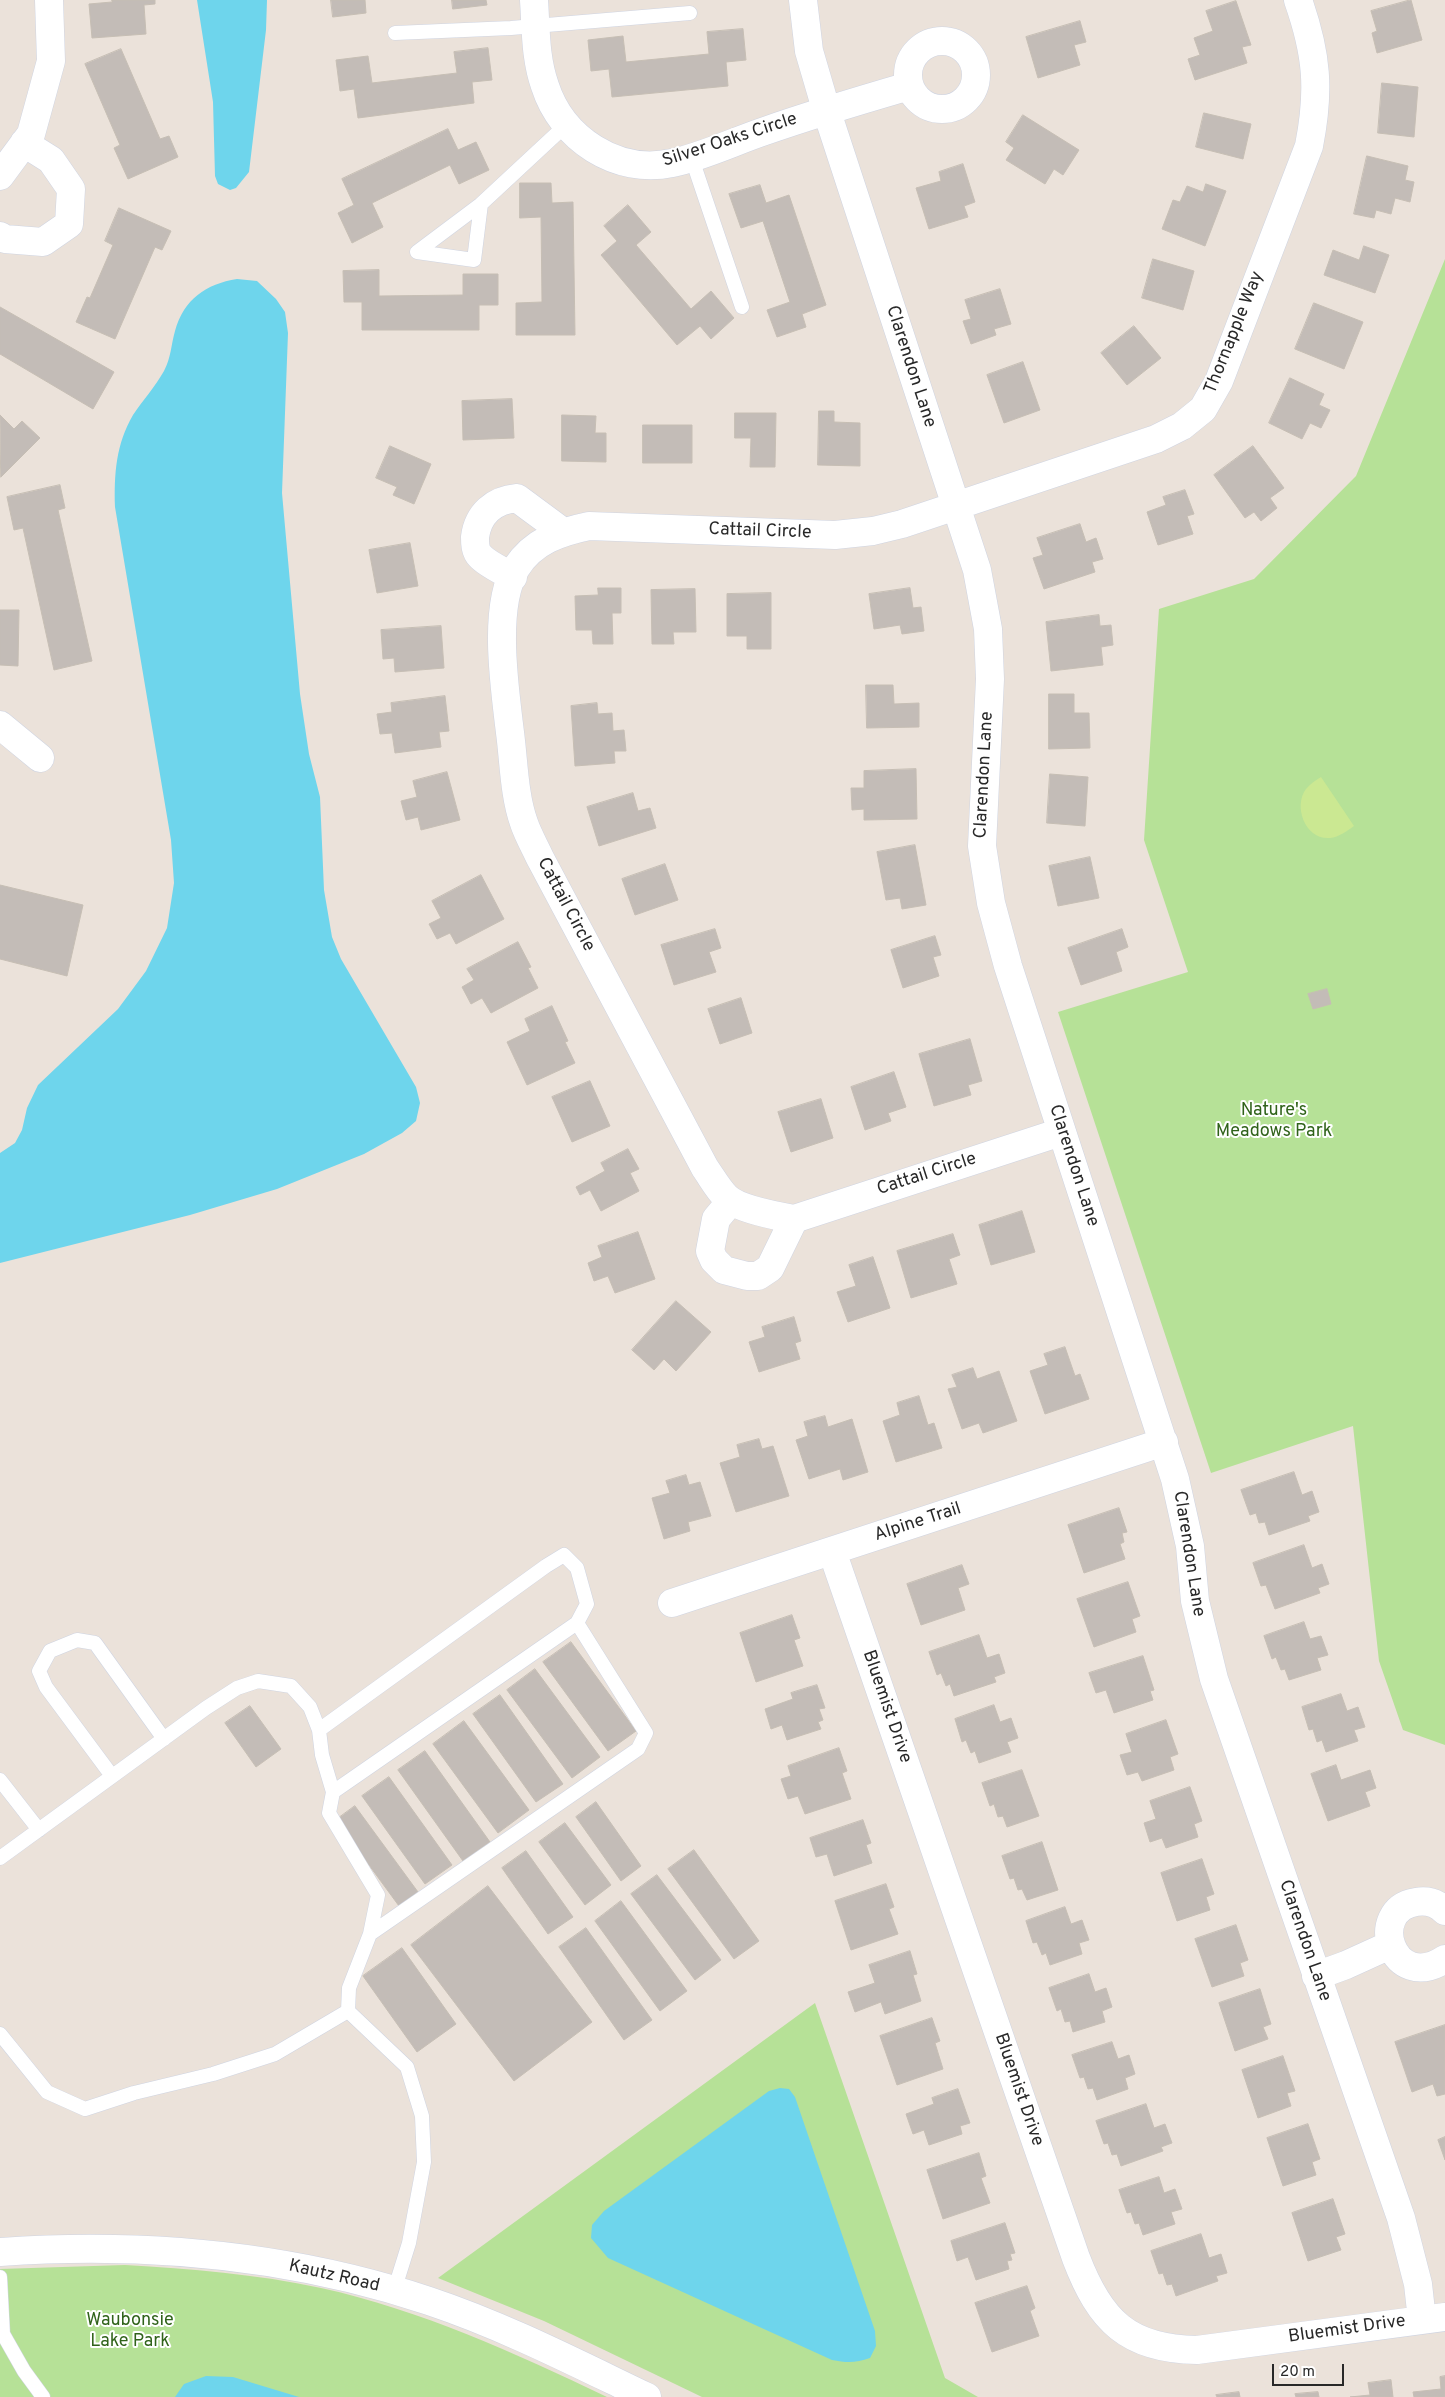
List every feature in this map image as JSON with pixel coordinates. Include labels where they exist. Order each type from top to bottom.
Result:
[{"type":"street","points":[[0,176],[31,134],[51,61],[49,0]]},
{"type":"street","name":"Clarendon Lane","points":[[803,0],[809,51],[826,109],[977,570],[988,629],[989,698],[983,791],[982,846],[989,894],[1008,966],[1164,1442],[1184,1513],[1195,1601],[1214,1680],[1401,2218],[1418,2284],[1433,2318]]},
{"type":"street","name":"Thornapple Way","points":[[955,507],[1156,439],[1182,426],[1203,409],[1219,381],[1309,146],[1316,111],[1316,75],[1309,32],[1298,0]]},
{"type":"street","name":"Silver Oaks Circle","points":[[535,13],[536,49],[545,88],[566,125],[584,144],[611,158],[640,166],[672,163],[826,109],[909,86]]},
{"type":"street","points":[[0,236],[5,240],[43,242],[68,224],[71,189],[51,160],[24,144]]},
{"type":"street","points":[[513,577],[480,556],[475,547],[479,522],[488,509],[499,502],[517,498],[563,532]]},
{"type":"street","name":"Cattail Circle","points":[[955,507],[873,531],[835,534],[589,526],[563,532],[538,544],[516,568],[507,595],[502,632],[504,676],[515,780],[524,823],[540,858],[705,1168],[731,1201],[773,1215],[794,1219],[1061,1132]]},
{"type":"street","points":[[0,725],[40,758]]},
{"type":"street","points":[[731,1201],[716,1219],[710,1251],[718,1265],[731,1272],[758,1276],[770,1268],[794,1219]]},
{"type":"street","name":"Alpine Trail","points":[[672,1603],[1164,1442]]},
{"type":"street","name":"Bluemist Drive","points":[[832,1551],[1076,2258],[1088,2288],[1106,2315],[1126,2334],[1150,2344],[1173,2350],[1197,2350],[1433,2318]]},
{"type":"street","points":[[1445,1911],[1433,1903],[1422,1901],[1411,1903],[1402,1908],[1390,1924],[1390,1945],[1395,1955],[1404,1963],[1414,1967],[1425,1968],[1445,1959]]},
{"type":"street","points":[[1316,1976],[1390,1945]]},
{"type":"street","name":"Kautz Road","points":[[0,2252],[63,2248],[138,2248],[207,2254],[296,2267],[430,2301],[486,2324],[647,2397]]},
{"type":"lane","points":[[395,33],[535,13],[690,13]]},
{"type":"lane","points":[[481,204],[474,260],[417,252],[481,204],[566,125]]},
{"type":"lane","points":[[691,156],[742,307]]},
{"type":"lane","points":[[319,1730],[564,1555],[577,1568],[587,1604],[577,1622],[334,1792]]},
{"type":"lane","points":[[370,1934],[638,1750],[646,1733],[577,1622]]},
{"type":"lane","points":[[112,1776],[46,1687],[39,1671],[50,1651],[77,1640],[95,1642],[164,1739]]},
{"type":"lane","points":[[0,1858],[237,1688],[258,1682],[291,1686],[310,1707],[319,1730],[322,1755],[334,1792],[329,1813],[378,1895],[370,1934],[349,1988],[348,2011],[407,2067],[422,2116],[424,2162],[408,2243],[394,2291]]},
{"type":"lane","points":[[0,1780],[39,1830]]},
{"type":"lane","points":[[0,2034],[47,2092],[85,2109],[134,2093],[213,2074],[276,2054],[348,2011]]},
{"type":"lane","points":[[0,2277],[3,2334],[24,2371],[44,2397]]},
{"type":"green space","name":"Nature's Meadows Park","points":[[1445,259],[1445,1745],[1403,1730],[1379,1661],[1353,1426],[1211,1473],[1058,1012],[1188,972],[1144,840],[1159,609],[1254,579],[1356,476]]},
{"type":"green space","points":[[1321,777],[1354,826],[1340,835],[1330,838],[1314,834],[1308,828],[1301,813],[1302,796],[1311,784]]},
{"type":"green space","points":[[815,2003],[945,2378],[978,2397],[702,2397],[544,2321],[438,2278]]},
{"type":"green space","name":"Waubonsie Lake Park","points":[[125,2265],[199,2270],[248,2276],[297,2283],[358,2297],[467,2334],[538,2364],[607,2397],[0,2397],[0,2269]]},
{"type":"water","points":[[197,0],[267,0],[266,30],[249,172],[236,188],[230,190],[218,184],[215,176],[213,102]]},
{"type":"water","points":[[237,279],[257,281],[276,299],[285,312],[288,333],[282,493],[300,694],[309,754],[320,797],[324,890],[332,937],[341,959],[416,1087],[420,1103],[416,1121],[402,1133],[364,1154],[277,1189],[190,1215],[0,1263],[0,1153],[15,1143],[22,1130],[27,1108],[38,1085],[118,1009],[146,971],[167,928],[174,883],[171,840],[115,507],[117,459],[127,426],[164,371],[170,356],[175,331],[184,310],[190,302],[206,289]]},
{"type":"water","points":[[780,2088],[789,2089],[795,2097],[875,2331],[876,2346],[870,2358],[865,2360],[842,2362],[832,2360],[608,2258],[591,2238],[592,2225],[604,2211],[769,2091]]},
{"type":"water","points":[[206,2376],[233,2377],[299,2397],[175,2397],[184,2384]]},
{"type":"building","points":[[112,0],[155,0],[155,4],[144,5],[146,34],[92,38],[89,4],[112,2]]},
{"type":"building","points":[[331,0],[365,0],[366,13],[333,17]]},
{"type":"building","points":[[452,0],[486,0],[487,5],[453,9]]},
{"type":"building","points":[[1411,0],[1422,40],[1377,53],[1372,33],[1377,31],[1371,11]]},
{"type":"building","points":[[1236,1],[1251,45],[1242,47],[1247,63],[1195,80],[1188,59],[1200,55],[1194,38],[1213,31],[1206,11]]},
{"type":"building","points":[[1080,21],[1086,42],[1074,45],[1080,65],[1038,78],[1026,37]]},
{"type":"building","points":[[743,29],[746,60],[726,62],[728,86],[612,97],[609,69],[591,71],[588,40],[623,36],[626,62],[709,54],[707,32]]},
{"type":"building","points":[[488,48],[492,80],[472,82],[474,103],[358,118],[354,89],[340,91],[336,60],[368,56],[372,83],[457,73],[454,52]]},
{"type":"building","points":[[121,49],[160,139],[169,136],[178,157],[128,179],[114,148],[120,145],[85,64]]},
{"type":"building","points":[[1382,83],[1418,87],[1414,137],[1378,133]]},
{"type":"building","points":[[1204,113],[1251,124],[1243,159],[1196,147]]},
{"type":"building","points":[[1023,115],[1079,150],[1063,175],[1054,169],[1045,184],[1006,160],[1014,148],[1006,142]]},
{"type":"building","points":[[448,129],[458,150],[476,142],[489,170],[459,184],[450,165],[372,203],[383,227],[352,243],[338,213],[354,205],[342,179]]},
{"type":"building","points":[[1367,156],[1408,166],[1405,180],[1414,182],[1410,202],[1395,198],[1391,214],[1376,210],[1374,218],[1354,214]]},
{"type":"building","points":[[963,164],[975,202],[964,206],[968,217],[929,229],[916,188],[941,181],[939,172]]},
{"type":"building","points":[[520,183],[551,183],[552,203],[573,202],[575,335],[516,335],[516,303],[542,302],[541,217],[520,218]]},
{"type":"building","points":[[1206,184],[1226,191],[1205,246],[1162,229],[1173,200],[1180,202],[1187,186],[1203,192]]},
{"type":"building","points":[[760,185],[766,203],[789,195],[826,305],[802,314],[806,327],[777,337],[767,310],[790,302],[763,221],[741,228],[729,194]]},
{"type":"building","points":[[628,205],[651,232],[636,245],[691,309],[711,291],[734,318],[711,339],[700,326],[677,345],[601,255],[617,241],[604,226]]},
{"type":"building","points":[[119,208],[171,231],[162,250],[155,247],[115,339],[76,322],[87,297],[90,298],[113,245],[105,241]]},
{"type":"building","points":[[1364,246],[1389,255],[1375,293],[1324,275],[1333,250],[1359,260]]},
{"type":"building","points":[[1153,259],[1194,271],[1183,310],[1142,298]]},
{"type":"building","points":[[379,270],[379,296],[463,295],[463,274],[498,274],[498,305],[479,305],[479,330],[362,330],[362,302],[344,302],[343,271]]},
{"type":"building","points":[[1000,289],[1011,324],[994,329],[996,335],[971,344],[963,321],[971,319],[965,300]]},
{"type":"building","points":[[1314,303],[1363,322],[1344,369],[1295,349]]},
{"type":"building","points":[[0,307],[114,372],[93,409],[0,354]]},
{"type":"building","points":[[1134,326],[1161,358],[1127,385],[1101,353]]},
{"type":"building","points":[[1023,362],[1040,410],[1004,423],[987,375]]},
{"type":"building","points":[[1290,378],[1324,394],[1319,405],[1330,410],[1321,428],[1310,423],[1302,439],[1269,423]]},
{"type":"building","points":[[512,399],[514,438],[463,440],[462,401]]},
{"type":"building","points":[[819,411],[834,411],[834,422],[860,423],[860,466],[818,465]]},
{"type":"building","points":[[735,413],[776,413],[775,467],[750,467],[751,438],[735,438]]},
{"type":"building","points":[[0,415],[14,429],[22,421],[40,438],[1,477]]},
{"type":"building","points":[[562,415],[596,416],[595,433],[606,433],[606,462],[562,461]]},
{"type":"building","points":[[643,425],[692,425],[692,463],[643,463]]},
{"type":"building","points":[[390,446],[431,464],[414,504],[393,495],[397,487],[376,478]]},
{"type":"building","points":[[1253,446],[1284,488],[1270,498],[1277,508],[1261,521],[1254,512],[1245,518],[1214,475]]},
{"type":"building","points":[[60,485],[65,508],[58,510],[92,661],[54,670],[23,528],[14,530],[7,497]]},
{"type":"building","points":[[1185,490],[1194,514],[1187,516],[1193,534],[1158,545],[1147,512],[1166,505],[1163,497]]},
{"type":"building","points":[[1080,524],[1086,542],[1096,538],[1103,559],[1092,562],[1095,572],[1044,589],[1033,558],[1043,555],[1037,538]]},
{"type":"building","points":[[410,543],[418,586],[377,593],[369,550]]},
{"type":"building","points":[[598,588],[621,588],[621,613],[612,613],[613,644],[593,644],[592,630],[576,630],[575,596],[598,595]]},
{"type":"building","points":[[910,588],[913,608],[921,607],[924,631],[902,634],[900,625],[874,629],[869,594]]},
{"type":"building","points":[[695,589],[696,632],[673,632],[674,644],[652,644],[651,590]]},
{"type":"building","points":[[771,593],[771,649],[747,649],[747,636],[727,636],[727,594]]},
{"type":"building","points":[[0,610],[19,610],[18,666],[0,665]]},
{"type":"building","points":[[1099,615],[1100,626],[1111,625],[1113,645],[1101,647],[1103,665],[1051,671],[1046,622]]},
{"type":"building","points":[[441,626],[444,668],[395,672],[394,658],[383,659],[381,630]]},
{"type":"building","points":[[866,685],[893,685],[894,704],[919,703],[919,727],[867,728]]},
{"type":"building","points":[[1049,694],[1074,694],[1074,713],[1089,713],[1090,748],[1049,749]]},
{"type":"building","points":[[445,696],[449,731],[439,732],[441,747],[395,753],[392,733],[380,734],[377,714],[392,712],[391,703]]},
{"type":"building","points":[[597,703],[598,714],[612,713],[613,731],[624,730],[626,751],[614,751],[615,763],[575,766],[571,706]]},
{"type":"building","points":[[916,769],[917,819],[864,820],[864,809],[852,810],[851,788],[864,788],[864,771]]},
{"type":"building","points":[[447,772],[460,820],[421,830],[418,817],[406,820],[401,801],[417,797],[413,781]]},
{"type":"building","points":[[1050,774],[1088,777],[1085,826],[1047,823]]},
{"type":"building","points":[[633,793],[638,811],[650,808],[656,828],[599,846],[587,807]]},
{"type":"building","points":[[915,845],[926,905],[902,909],[900,898],[886,900],[877,852]]},
{"type":"building","points":[[1090,857],[1099,898],[1058,906],[1049,866]]},
{"type":"building","points":[[665,864],[678,900],[635,915],[622,879]]},
{"type":"building","points":[[481,875],[504,919],[456,944],[450,933],[437,939],[429,924],[441,918],[432,901]]},
{"type":"building","points":[[0,885],[83,905],[67,976],[0,959]]},
{"type":"building","points":[[715,929],[721,948],[709,952],[716,972],[674,985],[661,945]]},
{"type":"building","points":[[1122,929],[1128,947],[1116,952],[1122,971],[1081,985],[1068,948]]},
{"type":"building","points":[[935,936],[941,955],[933,957],[939,976],[903,988],[891,950]]},
{"type":"building","points":[[518,942],[531,967],[528,968],[538,988],[491,1013],[482,998],[471,1004],[462,987],[474,980],[467,969]]},
{"type":"building","points":[[1327,989],[1331,1004],[1313,1009],[1308,994]]},
{"type":"building","points":[[741,998],[752,1033],[720,1044],[708,1009]]},
{"type":"building","points":[[552,1006],[568,1041],[565,1042],[575,1063],[527,1085],[507,1042],[530,1031],[525,1019]]},
{"type":"building","points":[[970,1039],[982,1081],[968,1085],[971,1095],[934,1106],[919,1054]]},
{"type":"building","points":[[894,1072],[906,1107],[888,1113],[891,1121],[865,1130],[851,1087]]},
{"type":"building","points":[[590,1081],[610,1126],[572,1142],[552,1097]]},
{"type":"building","points":[[821,1099],[833,1138],[791,1152],[778,1112]]},
{"type":"building","points":[[628,1149],[639,1169],[630,1173],[639,1191],[601,1211],[590,1190],[580,1195],[576,1187],[605,1171],[601,1163]]},
{"type":"building","points":[[1022,1211],[1035,1252],[991,1265],[979,1225]]},
{"type":"building","points":[[638,1232],[655,1279],[615,1293],[608,1276],[594,1281],[588,1263],[602,1257],[598,1246]]},
{"type":"building","points":[[953,1234],[960,1255],[949,1259],[957,1284],[911,1298],[897,1251]]},
{"type":"building","points":[[873,1257],[890,1308],[848,1322],[837,1292],[856,1286],[849,1265]]},
{"type":"building","points":[[676,1301],[711,1332],[676,1371],[664,1359],[654,1370],[632,1350]]},
{"type":"building","points":[[794,1317],[801,1341],[795,1343],[800,1359],[759,1372],[749,1342],[765,1337],[762,1327]]},
{"type":"building","points":[[1065,1347],[1075,1376],[1080,1374],[1089,1399],[1045,1414],[1030,1371],[1048,1365],[1044,1354]]},
{"type":"building","points":[[973,1368],[977,1379],[999,1371],[1017,1421],[983,1433],[979,1423],[962,1429],[948,1389],[957,1387],[952,1375]]},
{"type":"building","points":[[919,1396],[928,1425],[934,1423],[942,1448],[896,1462],[883,1421],[900,1415],[897,1403]]},
{"type":"building","points":[[825,1416],[828,1427],[852,1419],[868,1472],[843,1480],[840,1469],[809,1479],[796,1440],[808,1436],[804,1422]]},
{"type":"building","points":[[759,1439],[762,1449],[773,1446],[789,1496],[736,1512],[720,1463],[740,1457],[737,1445]]},
{"type":"building","points":[[1294,1472],[1302,1495],[1312,1491],[1319,1512],[1308,1516],[1310,1521],[1269,1535],[1265,1522],[1259,1523],[1256,1513],[1250,1515],[1241,1490]]},
{"type":"building","points":[[686,1475],[689,1485],[700,1482],[711,1516],[688,1522],[690,1531],[664,1539],[652,1498],[670,1493],[666,1481]]},
{"type":"building","points":[[1119,1508],[1127,1532],[1122,1533],[1124,1542],[1120,1544],[1125,1559],[1084,1573],[1068,1525]]},
{"type":"building","points":[[1304,1545],[1312,1568],[1322,1564],[1329,1584],[1318,1588],[1320,1593],[1275,1609],[1266,1585],[1261,1586],[1253,1563]]},
{"type":"building","points":[[962,1565],[969,1584],[958,1588],[965,1610],[921,1625],[907,1584]]},
{"type":"building","points":[[1128,1582],[1140,1616],[1132,1619],[1136,1632],[1094,1647],[1077,1599]]},
{"type":"building","points":[[792,1615],[800,1638],[794,1640],[803,1666],[756,1682],[740,1633]]},
{"type":"building","points":[[1304,1622],[1310,1639],[1321,1636],[1328,1655],[1317,1658],[1321,1670],[1289,1680],[1285,1669],[1281,1670],[1276,1657],[1272,1659],[1264,1636]]},
{"type":"building","points":[[979,1635],[987,1658],[999,1654],[1005,1673],[994,1677],[996,1682],[954,1696],[950,1684],[946,1686],[941,1673],[937,1675],[929,1652]]},
{"type":"building","points":[[571,1642],[636,1731],[608,1751],[543,1662]]},
{"type":"building","points":[[1143,1656],[1154,1690],[1150,1691],[1153,1700],[1114,1713],[1106,1690],[1096,1693],[1089,1673]]},
{"type":"building","points":[[535,1669],[600,1757],[572,1778],[507,1690]]},
{"type":"building","points":[[817,1685],[825,1708],[819,1709],[823,1720],[818,1722],[821,1729],[787,1740],[782,1725],[771,1729],[765,1709],[793,1699],[791,1693]]},
{"type":"building","points":[[1341,1694],[1347,1711],[1358,1707],[1365,1727],[1354,1730],[1358,1741],[1326,1752],[1322,1740],[1317,1742],[1313,1729],[1309,1730],[1302,1707]]},
{"type":"building","points":[[500,1695],[563,1784],[536,1802],[473,1714]]},
{"type":"building","points":[[994,1705],[1000,1722],[1011,1718],[1018,1738],[1007,1742],[1011,1752],[979,1763],[975,1751],[971,1753],[966,1740],[962,1742],[955,1719]]},
{"type":"building","points":[[250,1706],[281,1749],[256,1767],[225,1723]]},
{"type":"building","points":[[1166,1720],[1178,1754],[1170,1757],[1174,1770],[1142,1781],[1138,1772],[1127,1775],[1120,1755],[1132,1752],[1126,1734]]},
{"type":"building","points":[[464,1721],[529,1810],[498,1833],[433,1744]]},
{"type":"building","points":[[839,1748],[847,1771],[842,1773],[851,1799],[805,1814],[798,1796],[788,1799],[781,1779],[791,1776],[788,1766]]},
{"type":"building","points":[[425,1751],[490,1842],[463,1861],[398,1770]]},
{"type":"building","points":[[1336,1765],[1341,1780],[1370,1770],[1376,1788],[1365,1792],[1370,1806],[1328,1821],[1311,1774]]},
{"type":"building","points":[[1022,1770],[1039,1816],[1007,1827],[1003,1816],[998,1817],[994,1804],[990,1806],[982,1783]]},
{"type":"building","points":[[389,1777],[452,1865],[425,1884],[362,1796]]},
{"type":"building","points":[[1190,1787],[1202,1821],[1194,1824],[1198,1837],[1166,1848],[1162,1838],[1150,1842],[1144,1823],[1156,1819],[1150,1801]]},
{"type":"building","points":[[596,1802],[641,1866],[621,1881],[576,1817]]},
{"type":"building","points":[[355,1806],[418,1892],[399,1906],[336,1820]]},
{"type":"building","points":[[863,1820],[871,1843],[866,1845],[872,1863],[834,1876],[827,1854],[816,1857],[810,1838]]},
{"type":"building","points":[[565,1823],[611,1885],[585,1905],[539,1842]]},
{"type":"building","points":[[1042,1842],[1058,1890],[1027,1900],[1022,1889],[1018,1890],[1014,1878],[1010,1879],[1002,1856]]},
{"type":"building","points":[[694,1850],[759,1941],[734,1959],[668,1869]]},
{"type":"building","points":[[526,1851],[573,1917],[548,1934],[502,1868]]},
{"type":"building","points":[[1202,1859],[1214,1894],[1206,1897],[1210,1910],[1177,1921],[1161,1873]]},
{"type":"building","points":[[657,1875],[721,1960],[695,1980],[631,1894]]},
{"type":"building","points":[[886,1884],[894,1907],[889,1909],[898,1934],[851,1950],[835,1901]]},
{"type":"building","points":[[488,1886],[592,2022],[514,2081],[411,1945]]},
{"type":"building","points":[[621,1901],[687,1991],[660,2011],[595,1921]]},
{"type":"building","points":[[1065,1907],[1071,1924],[1082,1920],[1089,1940],[1079,1943],[1082,1954],[1050,1965],[1046,1953],[1042,1955],[1037,1942],[1033,1943],[1026,1921]]},
{"type":"building","points":[[1236,1925],[1248,1960],[1240,1963],[1244,1976],[1212,1987],[1195,1939]]},
{"type":"building","points":[[586,1928],[652,2020],[624,2040],[559,1947]]},
{"type":"building","points":[[402,1948],[456,2024],[417,2052],[363,1976]]},
{"type":"building","points":[[910,1951],[917,1974],[913,1975],[921,2001],[885,2014],[881,2002],[855,2012],[848,1992],[875,1983],[869,1965]]},
{"type":"building","points":[[1089,1974],[1095,1992],[1106,1988],[1112,2007],[1102,2011],[1105,2022],[1073,2032],[1070,2021],[1065,2022],[1061,2009],[1057,2011],[1049,1988]]},
{"type":"building","points":[[1260,1989],[1271,2024],[1263,2027],[1268,2039],[1235,2051],[1219,2003]]},
{"type":"building","points":[[932,2018],[940,2041],[935,2043],[943,2069],[897,2085],[880,2036]]},
{"type":"building","points":[[1445,2025],[1445,2094],[1437,2096],[1433,2084],[1412,2092],[1395,2042]]},
{"type":"building","points":[[1112,2042],[1118,2059],[1129,2055],[1135,2074],[1125,2078],[1128,2089],[1097,2100],[1093,2088],[1088,2089],[1084,2077],[1080,2078],[1072,2055]]},
{"type":"building","points":[[1283,2056],[1295,2091],[1287,2093],[1291,2106],[1258,2118],[1242,2070]]},
{"type":"building","points":[[958,2089],[970,2123],[960,2126],[962,2134],[929,2145],[924,2130],[913,2134],[906,2114],[934,2104],[932,2098]]},
{"type":"building","points":[[1146,2104],[1154,2128],[1165,2124],[1172,2143],[1161,2147],[1163,2151],[1121,2166],[1117,2154],[1112,2155],[1108,2143],[1104,2144],[1096,2121]]},
{"type":"building","points":[[1308,2124],[1320,2159],[1312,2162],[1316,2175],[1283,2186],[1267,2138]]},
{"type":"building","points":[[1445,2137],[1445,2160],[1438,2140]]},
{"type":"building","points":[[979,2153],[986,2176],[981,2178],[990,2203],[943,2219],[927,2170]]},
{"type":"building","points":[[1159,2177],[1164,2193],[1175,2189],[1182,2209],[1171,2212],[1175,2224],[1143,2235],[1139,2223],[1135,2224],[1131,2212],[1127,2213],[1119,2190]]},
{"type":"building","points":[[1333,2199],[1345,2234],[1336,2237],[1341,2250],[1308,2261],[1292,2213]]},
{"type":"building","points":[[1005,2223],[1015,2253],[1010,2254],[1012,2260],[1007,2261],[1009,2269],[976,2280],[968,2257],[957,2261],[951,2241]]},
{"type":"building","points":[[1201,2234],[1209,2258],[1221,2254],[1227,2273],[1216,2276],[1218,2281],[1176,2296],[1172,2284],[1167,2285],[1163,2273],[1159,2274],[1151,2251]]},
{"type":"building","points":[[1027,2286],[1035,2308],[1030,2311],[1039,2336],[992,2352],[975,2303]]},
{"type":"building","points":[[1445,2376],[1445,2397],[1414,2397],[1413,2392],[1441,2389],[1440,2377]]},
{"type":"building","points":[[1391,2380],[1393,2397],[1350,2397],[1370,2395],[1368,2383]]},
{"type":"building","points":[[1239,2392],[1240,2397],[1217,2397],[1216,2395]]},
{"type":"building","points":[[1318,2392],[1319,2397],[1296,2397],[1295,2394]]}]
